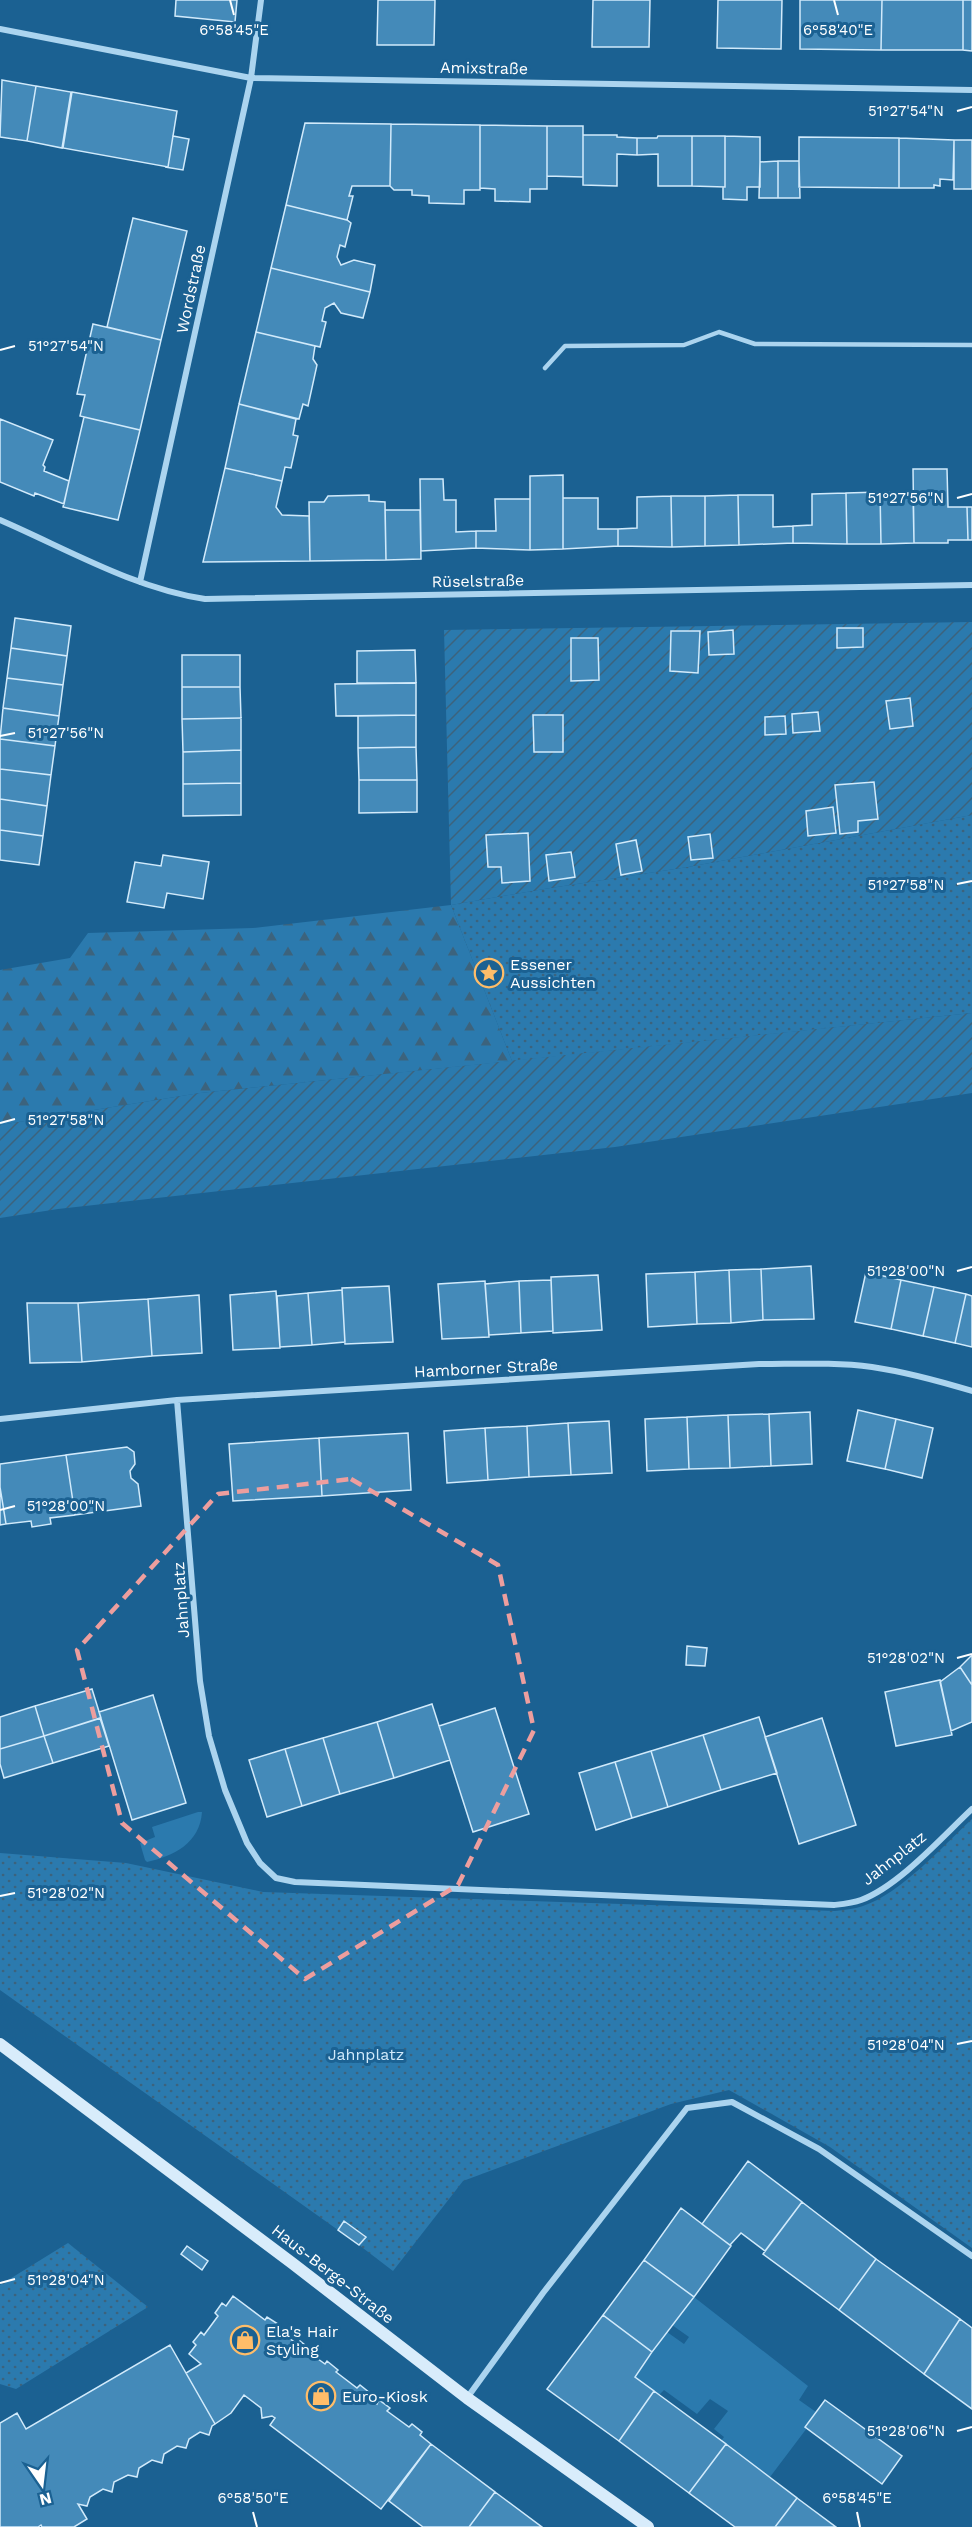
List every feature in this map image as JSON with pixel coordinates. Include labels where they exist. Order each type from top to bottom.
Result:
[{"type":"main road","name":"Haus-Berge-Straße","points":[[0,2044],[292,2263],[467,2398],[648,2527]]},
{"type":"street","name":"Wordstraße","points":[[140,582],[251,78],[261,0]]},
{"type":"street","name":"Amixstraße","points":[[0,30],[251,78],[972,90]]},
{"type":"street","name":"Rüselstraße","points":[[0,520],[140,582],[174,594],[205,599],[972,585]]},
{"type":"street","name":"Hamborner Straße","points":[[0,1419],[177,1400],[759,1364],[871,1367],[972,1390]]},
{"type":"street","name":"Jahnplatz","points":[[177,1400],[200,1681],[209,1736],[240,1830],[260,1863],[276,1878],[295,1882],[478,1891],[834,1905],[861,1900],[884,1887],[913,1865],[972,1809]]},
{"type":"street","points":[[467,2398],[543,2293],[687,2108],[732,2102],[819,2148],[972,2256]]},
{"type":"lane","points":[[545,368],[565,346],[684,345],[719,332],[755,344],[972,345]]},
{"type":"highlighted area","points":[[351,1479],[498,1565],[534,1730],[458,1885],[305,1979],[122,1823],[77,1650],[218,1494]]},
{"type":"green space","points":[[972,622],[972,815],[688,867],[451,905],[444,630]]},
{"type":"green space","points":[[972,815],[972,1013],[512,1061],[451,905],[688,867]]},
{"type":"green space","points":[[451,905],[512,1061],[200,1093],[0,1125],[0,970],[70,958],[88,933],[253,928]]},
{"type":"green space","points":[[972,1013],[972,1093],[615,1147],[58,1209],[0,1218],[0,1125],[200,1093]]},
{"type":"green space","points":[[202,1812],[200,1823],[191,1840],[167,1856],[147,1862],[145,1860],[140,1843],[155,1837],[152,1827]]},
{"type":"green space","name":"Jahnplatz","points":[[972,1819],[972,2248],[830,2147],[729,2090],[671,2104],[463,2181],[393,2271],[359,2245],[365,2236],[345,2221],[338,2230],[0,1990],[0,1853],[126,1863],[263,1892],[835,1911],[863,1906],[892,1891],[921,1868]]},
{"type":"green space","points":[[68,2243],[148,2307],[16,2389],[0,2384],[0,2285]]},
{"type":"green space","points":[[694,2297],[808,2386],[799,2400],[816,2412],[805,2427],[807,2428],[770,2477],[721,2441],[724,2437],[714,2429],[728,2411],[710,2399],[697,2414],[664,2390],[659,2395],[635,2377],[667,2332],[684,2344],[689,2337],[672,2325]]},
{"type":"building","points":[[176,0],[237,0],[235,22],[175,16]]},
{"type":"building","points":[[378,0],[435,0],[434,45],[377,45]]},
{"type":"building","points":[[593,0],[650,0],[649,47],[592,47]]},
{"type":"building","points":[[718,0],[782,0],[781,49],[717,48]]},
{"type":"building","points":[[800,0],[882,0],[881,50],[800,49]]},
{"type":"building","points":[[882,0],[963,0],[963,50],[881,50]]},
{"type":"building","points":[[963,0],[972,0],[972,51],[963,50]]},
{"type":"building","points":[[2,80],[36,86],[27,141],[0,137]]},
{"type":"building","points":[[36,86],[71,92],[62,148],[27,141]]},
{"type":"building","points":[[72,92],[177,111],[168,167],[63,148]]},
{"type":"building","points":[[305,123],[391,124],[390,186],[352,186],[349,196],[353,196],[347,220],[286,205]]},
{"type":"building","points":[[391,124],[480,125],[480,190],[464,190],[464,204],[429,203],[429,196],[412,195],[412,190],[394,190],[390,186]]},
{"type":"building","points":[[480,125],[547,126],[547,189],[530,189],[530,202],[495,201],[495,189],[480,188]]},
{"type":"building","points":[[547,126],[583,126],[583,177],[547,176]]},
{"type":"building","points":[[583,135],[617,135],[617,137],[637,138],[637,155],[617,154],[617,186],[583,185]]},
{"type":"building","points":[[173,136],[189,139],[183,170],[165,167],[168,167]]},
{"type":"building","points":[[658,136],[692,136],[692,186],[658,186],[658,154],[637,155],[637,138],[657,138]]},
{"type":"building","points":[[692,136],[725,136],[725,187],[692,186]]},
{"type":"building","points":[[725,136],[760,137],[760,187],[747,187],[747,200],[723,199]]},
{"type":"building","points":[[799,137],[899,138],[899,188],[799,187]]},
{"type":"building","points":[[899,138],[954,140],[953,180],[940,179],[940,186],[934,185],[934,188],[899,188]]},
{"type":"building","points":[[954,140],[972,140],[972,189],[954,189]]},
{"type":"building","points":[[778,161],[778,198],[759,198],[760,162]]},
{"type":"building","points":[[778,161],[799,161],[800,198],[778,198]]},
{"type":"building","points":[[286,205],[347,220],[351,223],[345,247],[340,245],[337,257],[341,265],[354,260],[375,265],[370,292],[271,268]]},
{"type":"building","points":[[133,218],[187,231],[161,340],[107,327]]},
{"type":"building","points":[[271,268],[370,292],[363,318],[341,313],[334,303],[325,308],[322,321],[326,322],[320,347],[256,332]]},
{"type":"building","points":[[93,324],[161,340],[140,430],[80,416],[85,395],[77,394]]},
{"type":"building","points":[[256,332],[315,346],[313,359],[317,365],[308,406],[303,404],[299,419],[239,404]]},
{"type":"building","points":[[239,404],[296,419],[293,435],[298,436],[291,468],[285,467],[282,481],[225,468]]},
{"type":"building","points":[[84,417],[140,430],[118,520],[63,507]]},
{"type":"building","points":[[0,419],[53,440],[43,465],[44,471],[69,481],[64,504],[35,493],[34,496],[0,482]]},
{"type":"building","points":[[225,468],[282,481],[276,507],[282,515],[309,516],[310,561],[203,562]]},
{"type":"building","points":[[913,469],[947,469],[948,507],[967,507],[968,540],[948,540],[948,543],[914,543]]},
{"type":"building","points":[[563,475],[563,549],[530,550],[530,476]]},
{"type":"building","points":[[420,479],[443,479],[444,500],[456,500],[456,532],[476,531],[476,548],[421,551]]},
{"type":"building","points":[[880,492],[881,544],[847,544],[846,493]]},
{"type":"building","points":[[880,492],[913,492],[914,543],[881,544]]},
{"type":"building","points":[[846,493],[847,544],[793,543],[793,526],[812,525],[812,494]]},
{"type":"building","points":[[369,495],[369,501],[385,502],[386,560],[310,561],[309,502],[324,502],[328,496]]},
{"type":"building","points":[[738,495],[773,495],[773,527],[793,526],[793,543],[739,545]]},
{"type":"building","points":[[738,495],[739,545],[705,546],[705,496]]},
{"type":"building","points":[[671,496],[672,547],[618,546],[618,529],[637,528],[637,497]]},
{"type":"building","points":[[671,496],[705,496],[705,546],[672,547]]},
{"type":"building","points":[[563,498],[598,498],[598,529],[618,529],[618,546],[563,549]]},
{"type":"building","points":[[495,499],[530,499],[530,550],[476,548],[476,531],[496,531]]},
{"type":"building","points":[[967,507],[972,507],[972,540],[968,540]]},
{"type":"building","points":[[385,510],[420,510],[421,559],[386,560]]},
{"type":"building","points":[[15,618],[71,626],[67,656],[11,648]]},
{"type":"building","points":[[837,628],[863,628],[863,647],[837,648]]},
{"type":"building","points":[[733,630],[734,654],[709,655],[708,632]]},
{"type":"building","points":[[671,631],[700,631],[698,673],[670,671]]},
{"type":"building","points":[[571,638],[598,638],[599,680],[571,681]]},
{"type":"building","points":[[11,648],[67,656],[63,685],[7,678]]},
{"type":"building","points":[[415,650],[416,683],[357,683],[357,651]]},
{"type":"building","points":[[182,655],[240,655],[240,687],[182,687]]},
{"type":"building","points":[[7,678],[63,685],[59,716],[3,708]]},
{"type":"building","points":[[416,683],[416,715],[336,716],[335,684]]},
{"type":"building","points":[[182,687],[240,687],[241,718],[182,719]]},
{"type":"building","points":[[910,698],[913,726],[890,729],[886,701]]},
{"type":"building","points":[[3,708],[59,716],[55,746],[0,739]]},
{"type":"building","points":[[818,712],[820,731],[793,733],[792,714]]},
{"type":"building","points":[[416,715],[416,747],[358,748],[358,716]]},
{"type":"building","points":[[533,715],[563,715],[563,752],[534,752]]},
{"type":"building","points":[[785,716],[786,734],[765,735],[765,717]]},
{"type":"building","points":[[241,718],[241,750],[183,752],[182,719]]},
{"type":"building","points":[[0,739],[55,746],[51,775],[0,769]]},
{"type":"building","points":[[416,747],[417,780],[359,780],[358,748]]},
{"type":"building","points":[[241,750],[241,783],[183,784],[183,752]]},
{"type":"building","points":[[0,769],[51,775],[47,806],[0,799]]},
{"type":"building","points":[[359,780],[417,780],[417,812],[359,813]]},
{"type":"building","points":[[874,782],[878,819],[858,821],[858,832],[840,834],[835,785]]},
{"type":"building","points":[[241,783],[241,815],[183,816],[183,784]]},
{"type":"building","points":[[0,799],[47,806],[43,836],[0,830]]},
{"type":"building","points":[[833,807],[836,833],[808,836],[806,811]]},
{"type":"building","points":[[0,830],[43,836],[39,865],[0,860]]},
{"type":"building","points":[[528,833],[530,881],[502,883],[501,867],[488,867],[486,835]]},
{"type":"building","points":[[710,834],[713,858],[691,860],[688,837]]},
{"type":"building","points":[[636,840],[642,871],[621,875],[616,844]]},
{"type":"building","points":[[571,852],[575,877],[549,881],[546,855]]},
{"type":"building","points":[[163,855],[209,862],[203,899],[167,893],[164,908],[127,902],[135,862],[161,866]]},
{"type":"building","points":[[811,1266],[814,1319],[763,1320],[761,1269]]},
{"type":"building","points":[[761,1269],[763,1320],[731,1323],[729,1270]]},
{"type":"building","points":[[729,1270],[731,1323],[697,1324],[695,1272]]},
{"type":"building","points":[[695,1272],[697,1324],[648,1327],[646,1274]]},
{"type":"building","points":[[866,1272],[901,1280],[891,1329],[855,1322]]},
{"type":"building","points":[[598,1275],[602,1330],[553,1333],[551,1277]]},
{"type":"building","points":[[551,1280],[553,1331],[521,1333],[519,1281]]},
{"type":"building","points":[[901,1280],[934,1287],[923,1336],[891,1329]]},
{"type":"building","points":[[485,1281],[489,1337],[442,1339],[438,1284]]},
{"type":"building","points":[[519,1281],[521,1333],[489,1335],[485,1284]]},
{"type":"building","points":[[389,1286],[393,1342],[345,1344],[342,1288]]},
{"type":"building","points":[[934,1287],[966,1294],[955,1343],[923,1336]]},
{"type":"building","points":[[342,1290],[345,1342],[312,1345],[308,1293]]},
{"type":"building","points":[[276,1291],[280,1348],[233,1350],[230,1295]]},
{"type":"building","points":[[308,1293],[312,1345],[280,1347],[277,1296]]},
{"type":"building","points":[[966,1294],[972,1296],[972,1347],[955,1343]]},
{"type":"building","points":[[199,1295],[202,1353],[152,1356],[148,1299]]},
{"type":"building","points":[[148,1299],[152,1356],[82,1362],[78,1303]]},
{"type":"building","points":[[27,1303],[78,1303],[82,1362],[30,1363]]},
{"type":"building","points":[[858,1410],[896,1419],[885,1469],[847,1461]]},
{"type":"building","points":[[810,1412],[812,1464],[771,1466],[769,1414]]},
{"type":"building","points":[[769,1414],[771,1466],[730,1468],[728,1415]]},
{"type":"building","points":[[728,1415],[730,1468],[689,1469],[687,1417]]},
{"type":"building","points":[[687,1417],[689,1469],[647,1471],[645,1419]]},
{"type":"building","points":[[896,1419],[933,1428],[922,1478],[885,1469]]},
{"type":"building","points":[[609,1421],[612,1473],[571,1475],[568,1423]]},
{"type":"building","points":[[568,1423],[571,1475],[529,1477],[527,1426]]},
{"type":"building","points":[[527,1426],[529,1477],[488,1480],[485,1428]]},
{"type":"building","points":[[485,1428],[488,1480],[447,1483],[444,1431]]},
{"type":"building","points":[[408,1433],[411,1490],[322,1496],[319,1438]]},
{"type":"building","points":[[319,1438],[322,1496],[233,1501],[229,1444]]},
{"type":"building","points":[[127,1447],[134,1452],[135,1464],[130,1471],[131,1478],[138,1484],[141,1506],[75,1515],[66,1455]]},
{"type":"building","points":[[66,1455],[75,1515],[50,1518],[51,1524],[32,1527],[31,1521],[6,1524],[0,1487],[0,1464]]},
{"type":"building","points":[[0,1487],[6,1524],[0,1525]]},
{"type":"building","points":[[687,1646],[707,1648],[705,1666],[686,1665]]},
{"type":"building","points":[[972,1655],[972,1685],[960,1667]]},
{"type":"building","points":[[960,1667],[972,1685],[972,1722],[951,1731],[940,1682]]},
{"type":"building","points":[[940,1680],[952,1735],[896,1746],[885,1692]]},
{"type":"building","points":[[92,1689],[101,1718],[44,1736],[35,1706]]},
{"type":"building","points":[[153,1695],[186,1803],[132,1820],[99,1712]]},
{"type":"building","points":[[432,1704],[450,1760],[394,1778],[377,1722]]},
{"type":"building","points":[[35,1706],[44,1736],[0,1749],[0,1717]]},
{"type":"building","points":[[495,1708],[529,1814],[473,1832],[439,1726]]},
{"type":"building","points":[[759,1717],[777,1773],[721,1790],[703,1735]]},
{"type":"building","points":[[100,1718],[109,1746],[53,1763],[44,1736]]},
{"type":"building","points":[[822,1718],[856,1825],[799,1844],[765,1737]]},
{"type":"building","points":[[377,1722],[394,1778],[340,1794],[323,1738]]},
{"type":"building","points":[[703,1735],[721,1790],[668,1807],[651,1751]]},
{"type":"building","points":[[44,1736],[53,1763],[4,1778],[0,1764],[0,1749]]},
{"type":"building","points":[[323,1738],[340,1794],[302,1806],[285,1749]]},
{"type":"building","points":[[285,1749],[302,1806],[267,1817],[249,1760]]},
{"type":"building","points":[[651,1751],[668,1807],[632,1818],[615,1762]]},
{"type":"building","points":[[615,1762],[632,1818],[596,1830],[579,1773]]},
{"type":"building","points":[[748,2161],[802,2202],[765,2251],[741,2233],[730,2245],[702,2224]]},
{"type":"building","points":[[802,2202],[876,2259],[839,2310],[763,2254]]},
{"type":"building","points":[[681,2208],[731,2246],[694,2297],[644,2260]]},
{"type":"building","points":[[344,2221],[366,2237],[359,2245],[338,2230]]},
{"type":"building","points":[[187,2246],[208,2261],[202,2270],[181,2254]]},
{"type":"building","points":[[876,2259],[960,2319],[924,2374],[839,2310]]},
{"type":"building","points":[[644,2260],[694,2297],[652,2352],[603,2315]]},
{"type":"building","points":[[233,2296],[265,2320],[267,2317],[278,2324],[276,2328],[297,2344],[300,2341],[310,2349],[307,2351],[325,2364],[327,2361],[338,2370],[336,2372],[357,2388],[360,2385],[370,2393],[367,2396],[377,2404],[379,2400],[390,2408],[387,2411],[409,2427],[412,2424],[431,2444],[381,2509],[270,2425],[275,2418],[272,2416],[262,2418],[261,2408],[244,2395],[231,2413],[215,2424],[186,2373],[201,2364],[189,2354],[196,2345],[193,2342],[201,2332],[204,2335],[218,2316],[215,2313],[222,2303],[226,2306]]},
{"type":"building","points":[[603,2315],[652,2352],[635,2377],[654,2391],[619,2441],[547,2389]]},
{"type":"building","points":[[960,2319],[972,2328],[972,2409],[924,2374]]},
{"type":"building","points":[[170,2345],[215,2424],[209,2435],[200,2432],[189,2439],[186,2448],[177,2446],[164,2454],[162,2463],[152,2460],[139,2468],[137,2477],[128,2475],[114,2482],[112,2492],[103,2489],[90,2497],[87,2506],[78,2504],[87,2519],[74,2527],[42,2527],[41,2525],[38,2527],[0,2527],[0,2423],[17,2413],[26,2429]]},
{"type":"building","points":[[654,2391],[726,2444],[689,2493],[619,2441]]},
{"type":"building","points":[[825,2400],[902,2456],[882,2484],[805,2427]]},
{"type":"building","points":[[431,2444],[495,2492],[469,2527],[423,2527],[389,2501]]},
{"type":"building","points":[[726,2444],[797,2498],[775,2527],[735,2527],[689,2493]]},
{"type":"building","points":[[495,2492],[542,2527],[469,2527]]},
{"type":"building","points":[[797,2498],[836,2527],[775,2527]]},
{"type":"place","name":"Essener Aussichten","points":[[489,973]]},
{"type":"place","name":"Ela's Hair Styling","points":[[245,2340]]},
{"type":"place","name":"Euro-Kiosk","points":[[321,2396]]}]
